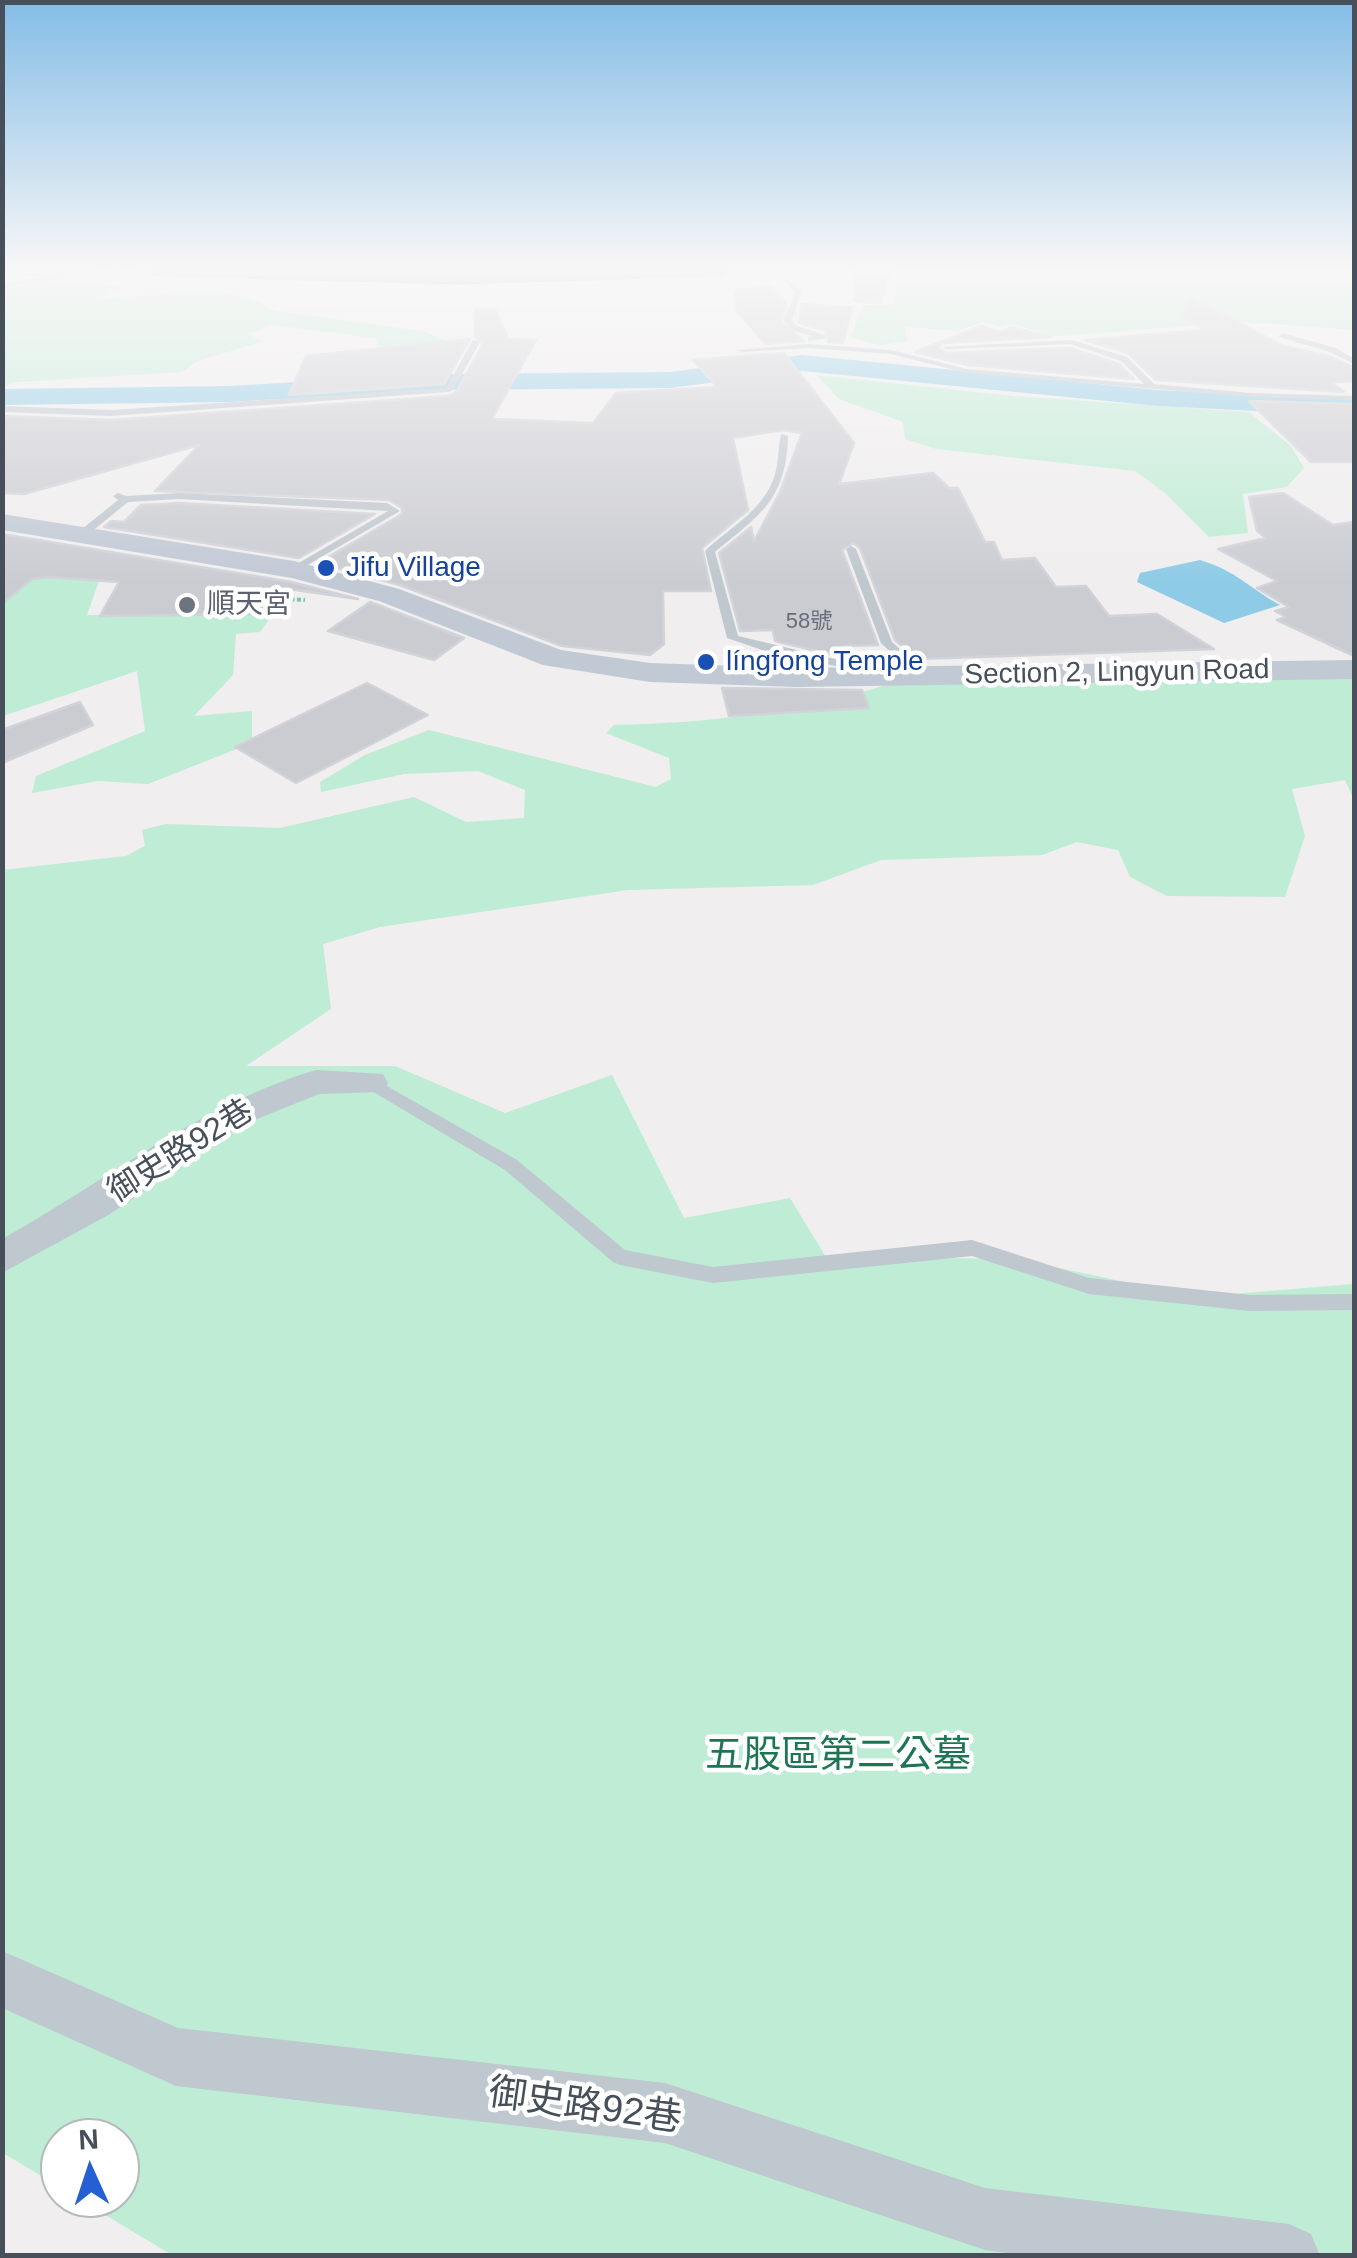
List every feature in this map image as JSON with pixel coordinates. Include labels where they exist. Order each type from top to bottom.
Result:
[{"type":"street","name":"Section 2, Lingyun Road","points":[[2,522],[294,570],[389,595],[580,664],[682,673],[883,676],[1354,670]]},
{"type":"street","name":"御史路92巷","points":[[2,1258],[97,1204],[230,1116],[316,1082],[371,1083]]},
{"type":"street","name":"御史路92巷","points":[[2,1979],[176,2057],[665,2112],[985,2219],[1289,2256]]},
{"type":"lane","points":[[2,410],[112,413],[449,390],[458,374]]},
{"type":"lane","points":[[1006,374],[1354,398]]},
{"type":"lane","points":[[1139,374],[1152,387]]},
{"type":"lane","points":[[784,436],[784,460],[776,492],[710,551],[733,638],[764,650],[835,659],[883,676]]},
{"type":"lane","points":[[125,500],[118,494],[138,488]]},
{"type":"lane","points":[[81,534],[125,500],[179,496],[387,506],[395,511],[294,570]]},
{"type":"lane","points":[[851,550],[888,643],[922,675]]},
{"type":"lane","points":[[371,1083],[510,1164],[620,1256],[713,1275],[972,1248],[1089,1286],[1250,1303],[1354,1302]]},
{"type":"green space","points":[[3,374],[143,374],[18,382],[3,386]]},
{"type":"green space","points":[[816,375],[1014,396],[1249,412],[1291,446],[1304,468],[1287,487],[1243,494],[1248,533],[1209,537],[1165,493],[1135,471],[936,449],[905,439],[903,422],[839,399]]},
{"type":"green space","points":[[75,573],[99,581],[87,615],[273,614],[260,632],[236,634],[233,675],[194,716],[252,711],[252,743],[148,784],[98,781],[32,793],[36,776],[145,731],[137,671],[3,716],[2,606],[24,581]]},
{"type":"green space","name":"五股區第二公墓","points":[[1354,676],[1354,800],[1345,780],[1292,789],[1305,836],[1285,897],[1167,896],[1130,877],[1118,850],[1077,842],[1042,855],[881,860],[813,885],[628,890],[380,927],[323,944],[331,1009],[246,1066],[395,1066],[505,1113],[612,1075],[684,1218],[790,1198],[826,1257],[1016,1259],[1196,1297],[1354,1284],[1354,2255],[172,2255],[110,2218],[140,2218],[140,2118],[40,2118],[40,2175],[3,2153],[2,870],[126,856],[145,846],[142,830],[166,824],[280,828],[414,797],[466,822],[524,818],[525,790],[478,771],[404,774],[321,792],[320,782],[365,755],[429,730],[656,787],[671,779],[669,758],[606,733],[614,725],[756,714],[826,701],[895,682]]},
{"type":"water","points":[[1200,560],[1233,575],[1280,605],[1224,623],[1137,582],[1140,573]]},
{"type":"building","points":[[298,374],[450,374],[444,384],[289,395]]},
{"type":"building","points":[[466,374],[517,374],[492,419],[593,423],[616,393],[717,387],[706,374],[801,374],[854,443],[839,484],[933,473],[949,488],[958,488],[985,542],[994,542],[1002,560],[1035,558],[1056,587],[1086,586],[1109,616],[1157,614],[1214,649],[917,659],[895,640],[860,548],[853,543],[842,550],[878,645],[845,646],[850,659],[775,641],[773,630],[740,631],[719,553],[751,527],[754,541],[780,492],[802,433],[782,430],[733,438],[748,510],[702,548],[711,591],[663,591],[664,644],[650,655],[562,646],[400,585],[318,563],[402,514],[402,508],[389,500],[155,491],[199,445],[24,494],[2,493],[2,416],[111,420],[449,396],[456,392]]},
{"type":"building","points":[[1079,374],[1129,374],[1134,379]]},
{"type":"building","points":[[1150,374],[1354,374],[1354,381],[1331,382],[1344,392],[1156,380]]},
{"type":"building","points":[[1249,401],[1354,404],[1354,462],[1311,462]]},
{"type":"building","points":[[1283,493],[1333,525],[1354,522],[1354,656],[1277,620],[1286,617],[1275,611],[1289,607],[1257,588],[1277,581],[1218,549],[1266,538],[1257,531],[1249,497]]},
{"type":"building","points":[[179,503],[375,514],[299,558],[104,527],[111,521],[124,522],[141,505]]},
{"type":"building","points":[[2,534],[291,582],[358,599],[275,587],[265,614],[100,616],[119,582],[48,577],[32,579],[2,604]]},
{"type":"building","points":[[370,602],[464,638],[434,660],[328,631]]},
{"type":"building","points":[[367,683],[428,715],[296,783],[235,747]]},
{"type":"building","points":[[722,688],[862,690],[869,708],[729,716]]},
{"type":"building","points":[[80,702],[93,725],[2,763],[2,730]]},
{"type":"waterway","points":[[2,397],[228,394],[436,382],[670,380],[714,374]]},
{"type":"waterway","points":[[918,374],[1158,398],[1354,408]]},
{"type":"place","name":"Jifu Village","points":[[326,568]]},
{"type":"place","name":"順天宮","points":[[187,605]]},
{"type":"place","name":"língfong Temple","points":[[706,662]]}]
